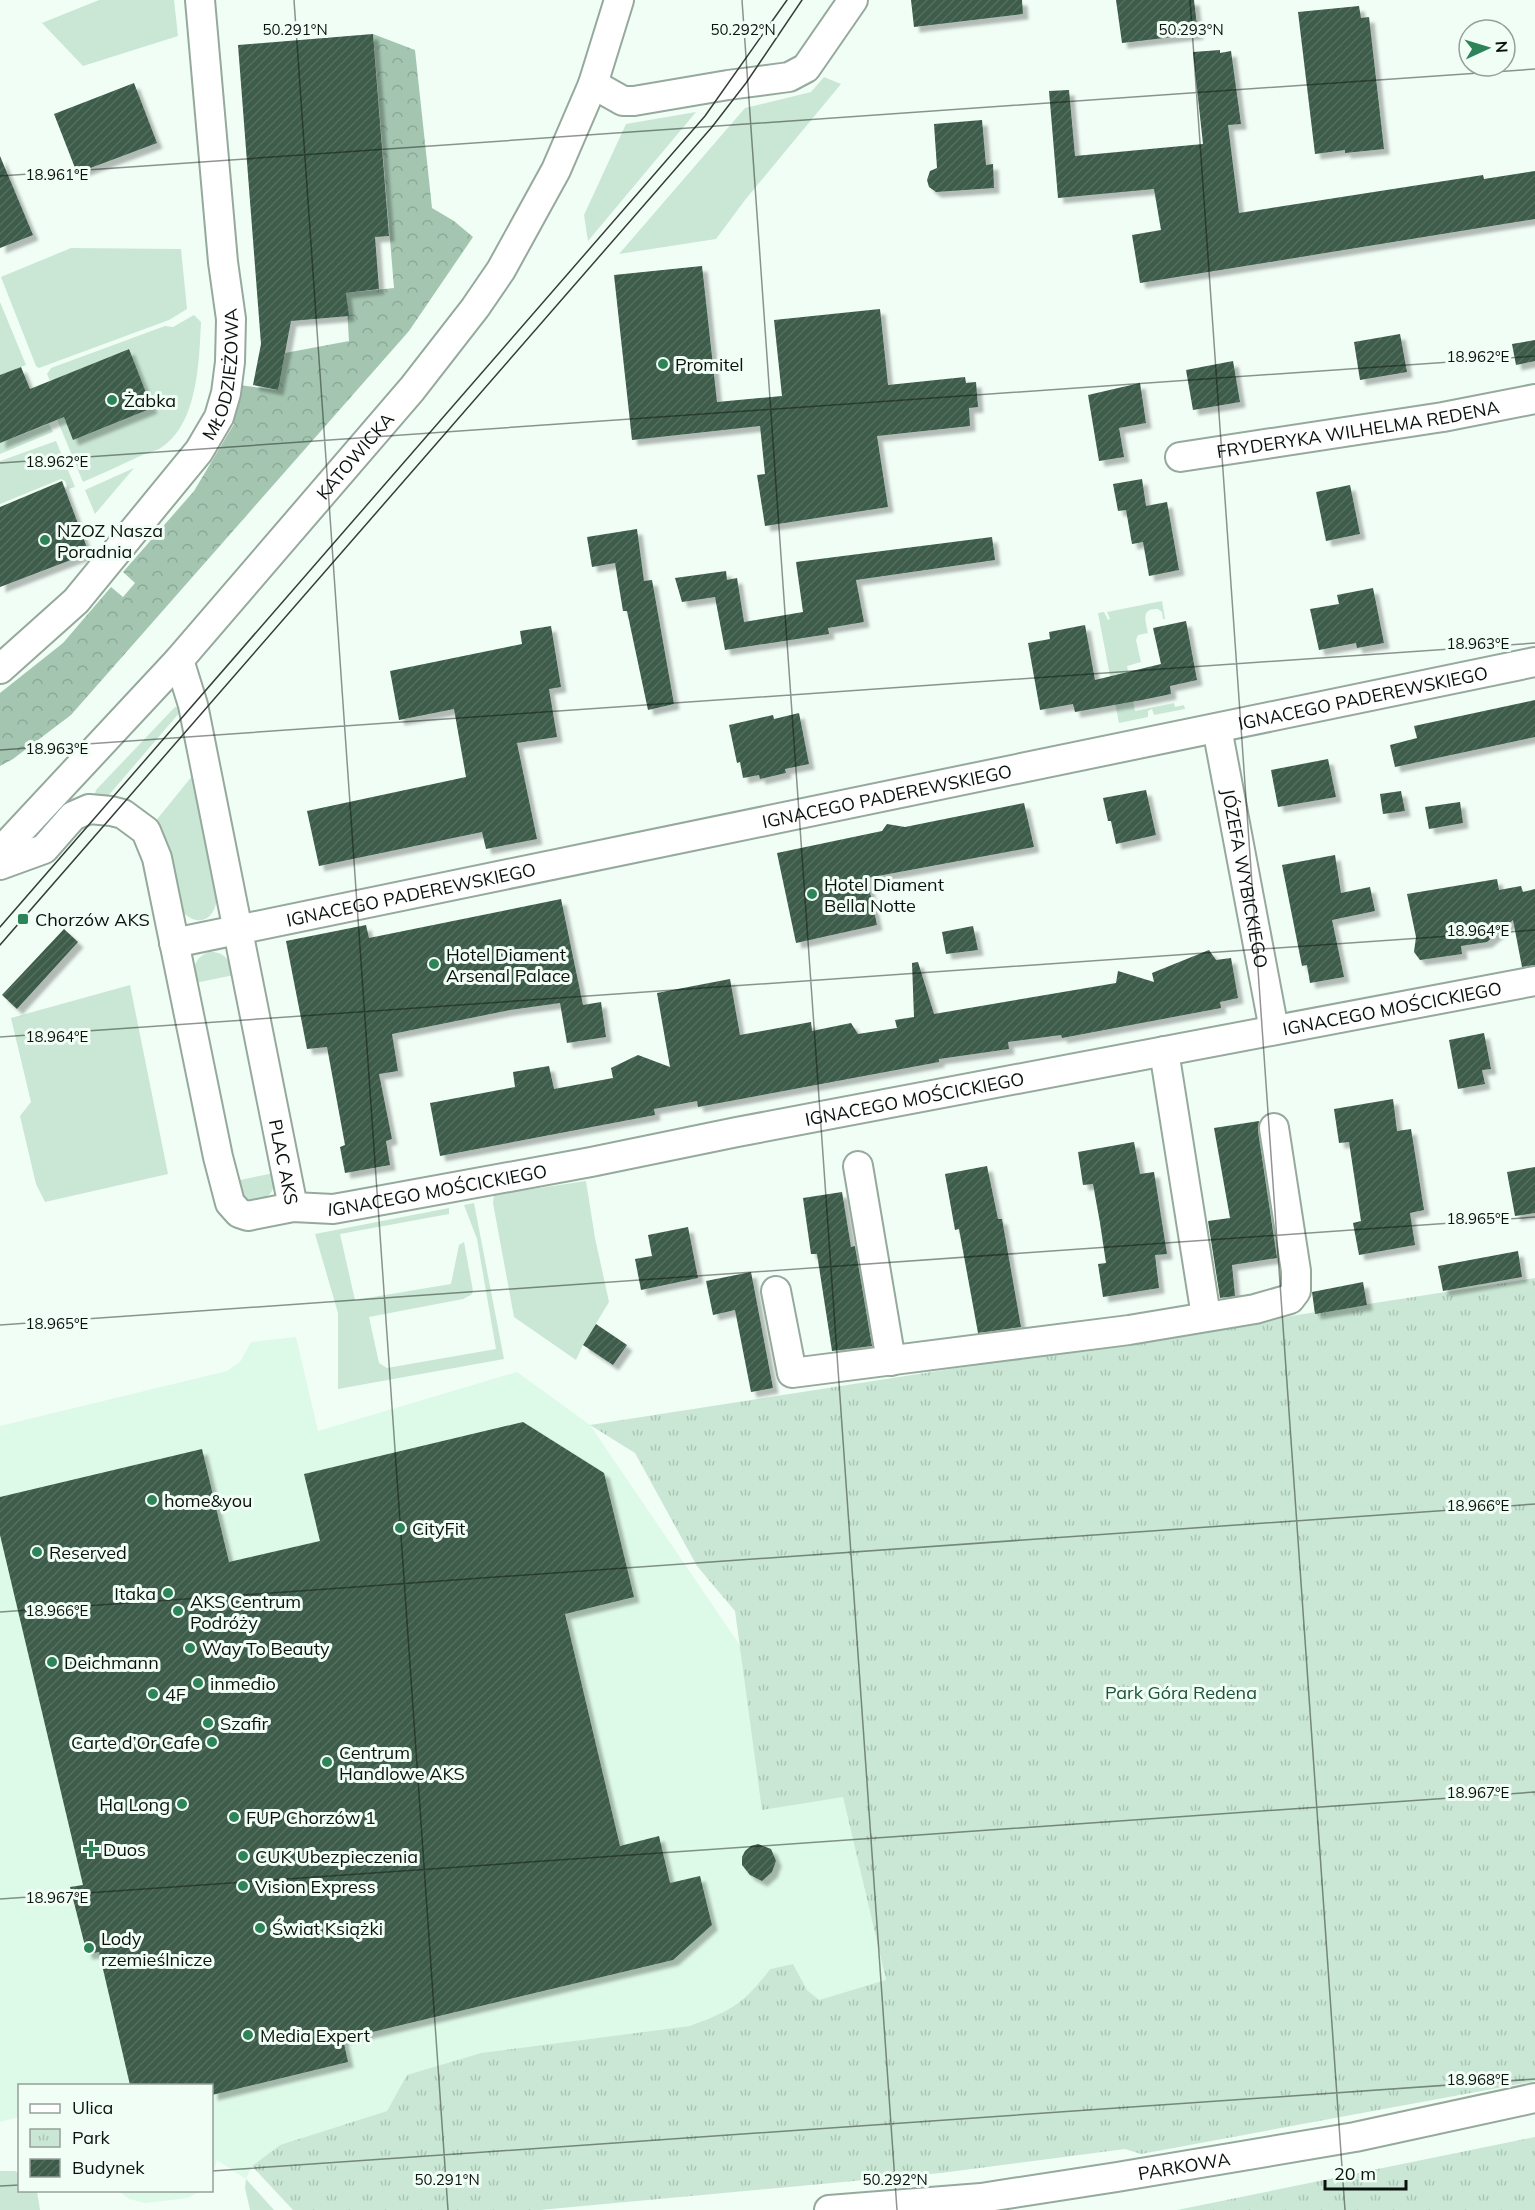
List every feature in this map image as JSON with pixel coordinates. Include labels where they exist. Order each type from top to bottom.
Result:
[{"type":"street","name":"MŁODZIEŻOWA","points":[[0,669],[76,601],[199,452],[219,417],[226,393],[230,362],[231,319],[223,262],[200,0]]},
{"type":"street","name":"KATOWICKA","points":[[0,852],[179,660],[405,398],[475,308],[501,270],[570,139],[593,84],[619,0]]},
{"type":"street","points":[[593,84],[624,100],[634,101],[789,77],[806,68],[853,0]]},
{"type":"street","name":"FRYDERYKA WILHELMA REDENA","points":[[1180,457],[1443,417],[1535,399]]},
{"type":"street","name":"PLAC AKS","points":[[0,865],[44,849],[73,816],[82,812],[96,809],[123,814],[146,831],[153,844],[218,1157],[230,1203],[239,1213],[248,1216],[293,1207],[193,705],[179,660]]},
{"type":"street","name":"IGNACEGO PADEREWSKIEGO","points":[[237,930],[1535,662]]},
{"type":"street","name":"JÓZEFA WYBICKIEGO","points":[[1217,728],[1274,1030]]},
{"type":"street","points":[[174,944],[237,930]]},
{"type":"street","name":"IGNACEGO MOŚCICKIEGO","points":[[293,1207],[333,1209],[350,1206],[1535,981]]},
{"type":"street","points":[[1164,1051],[1206,1316]]},
{"type":"street","points":[[776,1291],[792,1373],[1130,1330],[1255,1309],[1290,1299],[1296,1291],[1296,1271],[1274,1128]]},
{"type":"street","points":[[858,1166],[891,1361]]},
{"type":"street","name":"PARKOWA","points":[[829,2210],[981,2198],[1118,2177],[1355,2137],[1535,2098]]},
{"type":"shaded area","name":"Centrum Handlowe AKS","points":[[296,1337],[318,1431],[517,1372],[590,1425],[843,1797],[886,1981],[819,2000],[807,1990],[793,1964],[770,1969],[751,1994],[723,2014],[690,2026],[481,2053],[408,2075],[387,2111],[280,2145],[252,2166],[246,2179],[217,2160],[213,2174],[213,2084],[18,2084],[18,2117],[0,2122],[0,1426],[227,1371],[240,1362],[251,1342]]},
{"type":"shaded area","points":[[120,2192],[198,2192],[188,2198],[145,2203],[129,2199]]},
{"type":"green space","points":[[99,0],[174,0],[178,36],[83,66],[42,23]]},
{"type":"green space","points":[[373,34],[415,50],[432,208],[454,221],[473,237],[409,331],[71,715],[13,759],[0,766],[0,693],[63,643],[111,587],[123,597],[135,583],[123,572],[194,491],[234,424],[231,421],[239,385],[277,390],[285,353],[349,341],[346,293],[394,288]]},
{"type":"green space","points":[[824,77],[841,84],[745,200],[716,239],[619,254],[745,108],[811,92]]},
{"type":"green space","points":[[696,112],[588,241],[584,215],[626,124]]},
{"type":"green space","points":[[71,248],[181,249],[187,309],[169,320],[39,368],[36,366],[1,277]]},
{"type":"green space","points":[[0,302],[26,365],[0,375]]},
{"type":"green space","points":[[194,315],[201,322],[197,374],[189,409],[182,425],[172,439],[159,449],[83,482],[56,417],[152,407],[128,349],[50,381],[47,374],[51,368],[165,326],[173,327]]},
{"type":"green space","points":[[49,424],[53,432],[0,454],[0,443]]},
{"type":"green space","points":[[56,441],[75,487],[68,489],[65,481],[61,479],[0,504],[0,461]]},
{"type":"green space","points":[[134,468],[95,514],[85,490]]},
{"type":"green space","points":[[1162,601],[1165,619],[1158,609],[1152,609],[1146,613],[1148,633],[1138,635],[1136,640],[1141,662],[1127,666],[1135,711],[1174,703],[1175,707],[1184,705],[1185,709],[1154,715],[1152,709],[1148,711],[1148,717],[1119,723],[1098,613],[1104,612],[1108,620],[1110,619],[1107,612]]},
{"type":"green space","points":[[175,707],[178,707],[180,712],[108,796],[95,794],[96,790]]},
{"type":"green space","points":[[193,775],[217,894],[214,910],[205,919],[200,920],[187,916],[181,910],[154,823]]},
{"type":"green space","points":[[209,952],[223,955],[231,965],[234,975],[195,983],[195,965],[200,957]]},
{"type":"green space","points":[[130,985],[168,1174],[45,1202],[36,1184],[20,1116],[31,1102],[11,1018]]},
{"type":"green space","points":[[274,1173],[274,1186],[271,1193],[264,1198],[250,1200],[245,1198],[235,1181]]},
{"type":"green space","points":[[586,1181],[595,1238],[609,1302],[576,1360],[514,1317],[493,1203],[494,1195]]},
{"type":"green space","points":[[474,1203],[504,1359],[338,1389],[338,1313],[315,1234],[449,1208],[449,1214],[340,1234],[355,1300],[451,1284],[459,1245],[464,1242],[473,1291],[471,1295],[463,1299],[369,1317],[379,1363],[387,1368],[496,1349],[477,1239],[464,1205]]},
{"type":"green space","name":"Park Góra Redena","points":[[1535,1278],[1535,2081],[1141,2154],[1125,2149],[941,2173],[540,2210],[293,2210],[252,2166],[280,2145],[387,2111],[407,2075],[481,2053],[690,2026],[736,2005],[752,1991],[770,1969],[793,1964],[807,1990],[819,2000],[886,1980],[843,1797],[762,1810],[735,1611],[697,1566],[635,1453],[590,1425]]},
{"type":"green space","points":[[1535,2137],[1535,2210],[1177,2210]]},
{"type":"green space","points":[[0,2171],[15,2171],[18,2172],[18,2192],[37,2192],[40,2210],[0,2210]]},
{"type":"green space","points":[[246,2179],[274,2210],[250,2210],[245,2188]]},
{"type":"building","points":[[911,0],[1022,0],[1023,14],[914,27]]},
{"type":"building","points":[[1116,0],[1194,0],[1198,34],[1122,43]]},
{"type":"building","points":[[1359,6],[1361,18],[1369,17],[1384,149],[1345,153],[1345,150],[1315,154],[1298,12]]},
{"type":"building","points":[[373,34],[389,236],[375,237],[379,289],[346,293],[349,316],[291,321],[278,390],[253,385],[261,344],[238,45]]},
{"type":"building","points":[[1220,50],[1220,53],[1231,51],[1241,124],[1228,125],[1239,213],[1483,175],[1484,179],[1535,171],[1535,219],[1140,283],[1132,235],[1161,230],[1154,189],[1058,198],[1049,91],[1069,90],[1075,156],[1203,144],[1193,52]]},
{"type":"building","points":[[134,83],[157,143],[77,173],[54,114]]},
{"type":"building","points":[[982,120],[986,165],[993,164],[994,188],[936,192],[929,187],[927,180],[930,171],[937,168],[934,124]]},
{"type":"building","points":[[0,156],[33,235],[0,248]]},
{"type":"building","points":[[702,266],[717,402],[782,396],[774,320],[880,309],[888,385],[965,377],[966,383],[976,382],[978,407],[969,408],[970,426],[877,436],[888,507],[765,526],[757,475],[765,474],[760,426],[632,440],[614,275]]},
{"type":"building","points":[[1400,334],[1407,372],[1360,380],[1354,342]]},
{"type":"building","points":[[1535,340],[1535,361],[1516,365],[1512,344]]},
{"type":"building","points":[[129,349],[152,408],[73,440],[64,417],[0,443],[0,375],[21,367],[30,389]]},
{"type":"building","points":[[1233,361],[1240,402],[1193,410],[1186,370]]},
{"type":"building","points":[[1140,383],[1146,423],[1119,428],[1124,457],[1099,461],[1088,395]]},
{"type":"building","points":[[1142,479],[1146,506],[1167,502],[1179,570],[1149,576],[1143,542],[1132,544],[1126,510],[1118,511],[1113,484]]},
{"type":"building","name":"NZOZ Nasza Poradnia","points":[[62,481],[89,553],[0,587],[0,507]]},
{"type":"building","points":[[1350,485],[1360,534],[1326,541],[1316,492]]},
{"type":"building","points":[[637,529],[644,581],[652,580],[674,704],[648,710],[627,611],[623,611],[615,563],[592,567],[587,537]]},
{"type":"building","points":[[992,537],[995,560],[856,580],[864,622],[828,628],[829,634],[725,650],[715,597],[682,602],[675,578],[726,571],[727,580],[737,578],[744,622],[803,612],[796,562]]},
{"type":"building","points":[[1373,588],[1384,643],[1357,648],[1356,643],[1319,650],[1310,609],[1339,604],[1337,595]]},
{"type":"building","points":[[1186,621],[1197,680],[1170,686],[1171,694],[1142,700],[1075,712],[1073,704],[1040,710],[1028,643],[1050,639],[1049,632],[1085,625],[1095,680],[1161,664],[1153,628]]},
{"type":"building","points":[[551,626],[561,687],[549,689],[557,737],[517,743],[537,839],[486,849],[482,832],[319,866],[307,811],[466,777],[454,709],[399,720],[390,671],[522,644],[520,631]]},
{"type":"building","points":[[1535,700],[1535,737],[1395,767],[1390,745],[1417,738],[1414,726]]},
{"type":"building","points":[[799,713],[809,764],[785,769],[786,773],[760,779],[759,775],[743,778],[740,762],[737,763],[729,725],[773,715],[774,719]]},
{"type":"building","points":[[1328,759],[1336,797],[1278,807],[1271,770]]},
{"type":"building","points":[[1146,790],[1156,835],[1116,844],[1103,798]]},
{"type":"building","points":[[1401,791],[1405,811],[1383,814],[1380,794]]},
{"type":"building","points":[[1460,802],[1463,823],[1429,829],[1425,807]]},
{"type":"building","points":[[1024,803],[1034,847],[867,878],[877,925],[796,943],[777,853],[882,831],[887,824],[905,827]]},
{"type":"building","points":[[1335,855],[1341,893],[1370,887],[1375,911],[1332,920],[1344,977],[1310,983],[1307,965],[1302,966],[1282,865]]},
{"type":"building","points":[[1497,879],[1499,890],[1521,886],[1523,892],[1535,889],[1535,965],[1522,967],[1513,920],[1487,942],[1461,946],[1462,954],[1420,960],[1414,952],[1416,937],[1407,894]]},
{"type":"building","points":[[561,899],[583,1005],[601,1002],[606,1037],[567,1043],[560,1003],[510,1010],[392,1034],[398,1071],[379,1074],[392,1139],[386,1141],[390,1165],[345,1173],[340,1147],[345,1145],[327,1047],[307,1049],[286,941],[366,925],[369,938]]},
{"type":"building","points":[[973,926],[978,950],[946,954],[942,932]]},
{"type":"building","points":[[64,929],[78,942],[17,1009],[2,995]]},
{"type":"building","points":[[1209,950],[1216,960],[1231,958],[1238,998],[1220,1002],[1221,1008],[1062,1038],[1061,1035],[1008,1042],[1009,1049],[939,1059],[939,1062],[698,1107],[697,1101],[654,1109],[655,1115],[440,1156],[430,1103],[515,1087],[513,1072],[549,1066],[554,1089],[613,1078],[611,1068],[638,1055],[670,1067],[657,993],[730,979],[740,1035],[811,1022],[812,1031],[851,1023],[858,1034],[897,1028],[895,1020],[914,1017],[912,963],[918,962],[934,1014],[1116,983],[1118,971],[1154,982],[1152,973]]},
{"type":"building","points":[[1484,1033],[1491,1069],[1482,1070],[1485,1084],[1458,1089],[1449,1040]]},
{"type":"building","points":[[1393,1099],[1397,1131],[1411,1129],[1424,1210],[1410,1213],[1415,1245],[1359,1255],[1353,1223],[1361,1221],[1349,1142],[1339,1143],[1334,1109]]},
{"type":"building","points":[[1259,1121],[1258,1131],[1277,1258],[1232,1265],[1235,1296],[1220,1298],[1208,1221],[1230,1218],[1214,1128]]},
{"type":"building","points":[[1134,1142],[1140,1174],[1154,1172],[1167,1254],[1155,1255],[1159,1288],[1103,1297],[1098,1264],[1106,1263],[1100,1223],[1093,1184],[1083,1185],[1078,1152]]},
{"type":"building","points":[[987,1166],[998,1219],[1002,1219],[1021,1327],[978,1333],[959,1229],[955,1230],[945,1174]]},
{"type":"building","points":[[1535,1167],[1535,1213],[1515,1216],[1507,1172]]},
{"type":"building","points":[[842,1192],[851,1247],[855,1246],[872,1346],[832,1351],[817,1254],[811,1254],[803,1198]]},
{"type":"building","points":[[688,1227],[698,1278],[641,1290],[635,1259],[652,1256],[648,1235]]},
{"type":"building","points":[[1518,1251],[1522,1277],[1443,1291],[1438,1266]]},
{"type":"building","points":[[751,1272],[773,1388],[751,1392],[735,1310],[713,1315],[706,1281]]},
{"type":"building","points":[[1363,1282],[1367,1305],[1315,1314],[1312,1292]]},
{"type":"building","points":[[596,1324],[627,1345],[613,1365],[583,1345]]},
{"type":"building","name":"Centrum Handlowe AKS","points":[[523,1422],[604,1473],[634,1597],[565,1614],[620,1846],[659,1836],[670,1883],[700,1876],[712,1925],[673,1960],[343,2039],[348,2062],[213,2095],[213,2084],[130,2084],[99,1952],[87,1954],[70,1887],[83,1885],[0,1535],[0,1497],[202,1449],[229,1562],[320,1541],[304,1474]]},
{"type":"building","points":[[758,1844],[771,1849],[776,1861],[772,1872],[762,1881],[750,1875],[742,1865],[745,1851]]},
{"type":"tram line","points":[[0,927],[705,116],[787,0]]},
{"type":"tram line","points":[[0,945],[712,127],[746,83],[802,0]]},
{"type":"place","name":"Promitel","points":[[663,364]]},
{"type":"place","name":"Żabka","points":[[112,400]]},
{"type":"place","name":"NZOZ Nasza Poradnia","points":[[45,540]]},
{"type":"place","name":"Hotel Diament Bella Notte","points":[[812,894]]},
{"type":"place","name":"Chorzów AKS","points":[[23,919]]},
{"type":"place","name":"Hotel Diament Arsenal Palace","points":[[434,964]]},
{"type":"place","name":"home&you","points":[[152,1500]]},
{"type":"place","name":"CityFit","points":[[400,1528]]},
{"type":"place","name":"Reserved","points":[[37,1552]]},
{"type":"place","name":"Itaka","points":[[168,1593]]},
{"type":"place","name":"AKS Centrum Podróży","points":[[178,1611]]},
{"type":"place","name":"Way To Beauty","points":[[190,1648]]},
{"type":"place","name":"Deichmann","points":[[52,1662]]},
{"type":"place","name":"inmedio","points":[[198,1683]]},
{"type":"place","name":"4F","points":[[153,1694]]},
{"type":"place","name":"Szafir","points":[[208,1723]]},
{"type":"place","name":"Carte d’Or Cafe","points":[[212,1742]]},
{"type":"place","name":"Centrum Handlowe AKS","points":[[327,1762]]},
{"type":"place","name":"Ha Long","points":[[182,1804]]},
{"type":"place","name":"FUP Chorzów 1","points":[[234,1817]]},
{"type":"place","name":"Duos","points":[[91,1849]]},
{"type":"place","name":"CUK Ubezpieczenia","points":[[243,1856]]},
{"type":"place","name":"Vision Express","points":[[243,1886]]},
{"type":"place","name":"Świat Książki","points":[[260,1928]]},
{"type":"place","name":"Lody rzemieślnicze","points":[[89,1948]]},
{"type":"place","name":"Media Expert","points":[[248,2035]]}]
